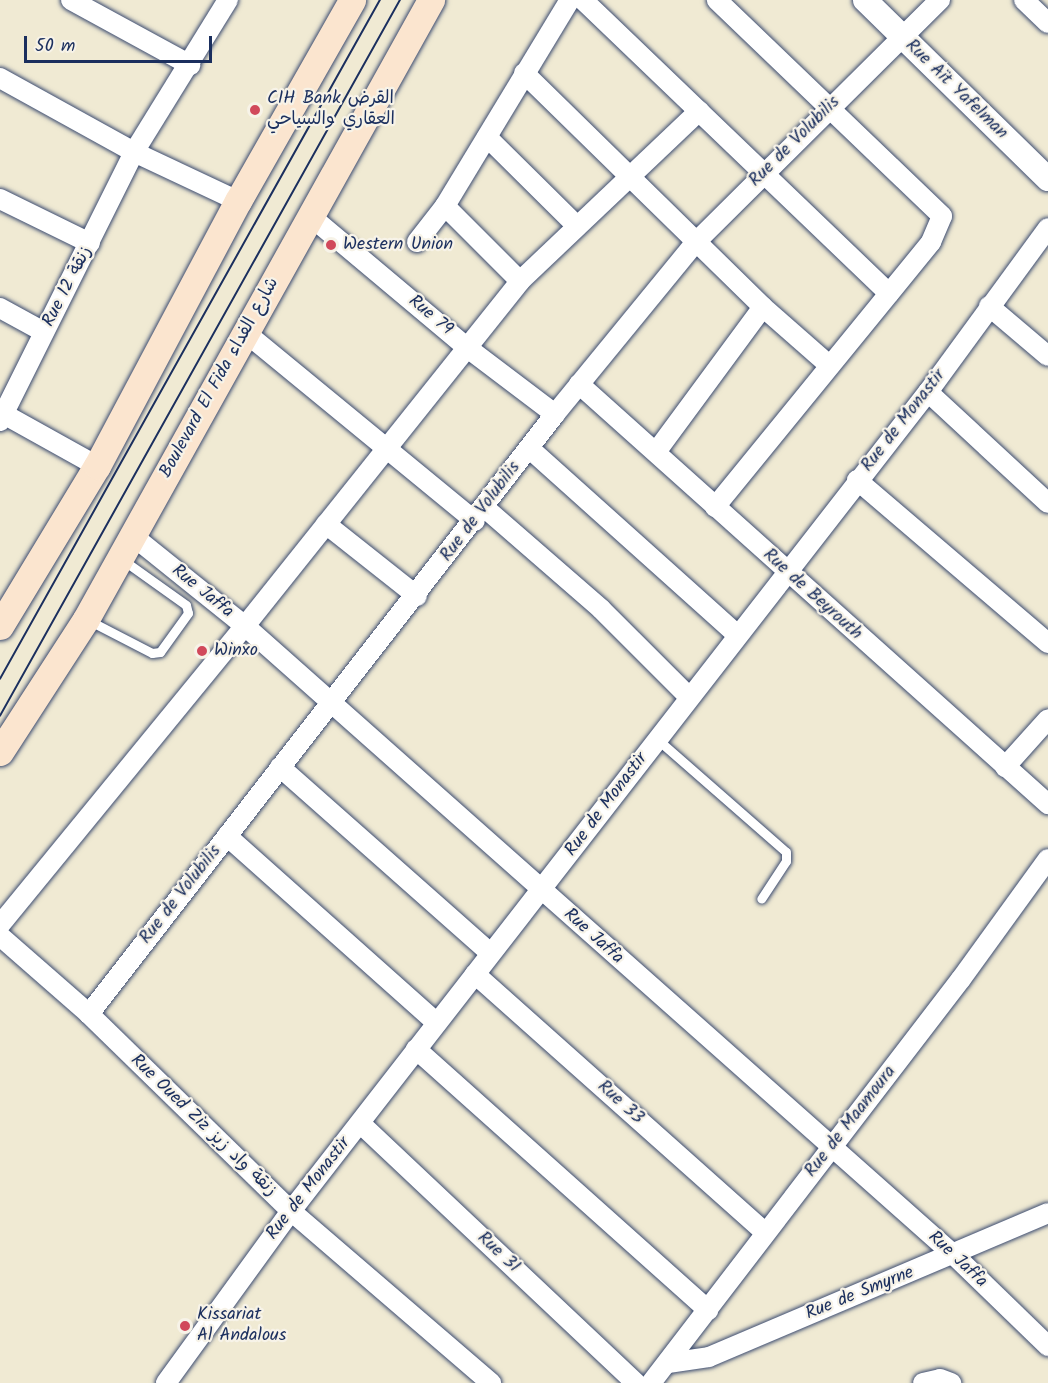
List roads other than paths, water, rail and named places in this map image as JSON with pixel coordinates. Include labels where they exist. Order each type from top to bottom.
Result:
[{"type":"main road","points":[[0,626],[97,466],[238,201],[352,0]]},
{"type":"main road","name":"Boulevard El Fida شارع الفداء","points":[[0,752],[86,619],[246,333],[309,214],[431,0]]},
{"type":"street","points":[[71,0],[190,65]]},
{"type":"street","name":"Rue 12 زنقة","points":[[1,416],[134,152],[190,65],[228,0]]},
{"type":"street","points":[[417,242],[445,206],[570,0]]},
{"type":"street","points":[[583,0],[762,175],[889,293]]},
{"type":"street","points":[[715,507],[931,242],[942,216],[717,0]]},
{"type":"street","name":"Rue Aït Yafelman","points":[[865,0],[1048,179]]},
{"type":"street","name":"Rue de Volubilis","points":[[89,1014],[331,702],[417,596],[555,414],[696,242],[828,108],[904,39],[940,0]]},
{"type":"street","points":[[1024,0],[1048,23]]},
{"type":"street","points":[[524,73],[763,307],[829,365]]},
{"type":"street","points":[[0,78],[134,152],[238,201]]},
{"type":"street","points":[[0,925],[245,626],[388,448],[465,346],[520,281],[699,111]]},
{"type":"street","points":[[487,137],[577,226]]},
{"type":"street","points":[[0,199],[90,243]]},
{"type":"street","points":[[445,206],[520,281]]},
{"type":"street","name":"Rue 79","points":[[309,214],[465,346],[555,414]]},
{"type":"street","name":"Rue de Monastir","points":[[166,1383],[291,1211],[490,953],[542,892],[736,634],[928,392],[1048,228]]},
{"type":"street","points":[[989,306],[1048,356]]},
{"type":"street","points":[[656,452],[763,307]]},
{"type":"street","points":[[0,308],[45,332]]},
{"type":"street","points":[[246,333],[388,448],[480,514],[601,609],[689,697]]},
{"type":"street","name":"Rue de Beyrouth","points":[[579,384],[786,572],[1048,804]]},
{"type":"street","points":[[928,392],[1048,503]]},
{"type":"street","points":[[1,416],[97,466]]},
{"type":"street","points":[[529,448],[736,634]]},
{"type":"street","points":[[857,480],[1048,644]]},
{"type":"street","points":[[326,524],[417,596]]},
{"type":"street","name":"Rue Jaffa","points":[[127,547],[245,626],[954,1256],[1048,1346]]},
{"type":"street","points":[[1005,767],[1048,719]]},
{"type":"street","points":[[280,767],[490,953]]},
{"type":"street","points":[[227,836],[437,1023]]},
{"type":"street","name":"Rue de Maamoura","points":[[651,1383],[831,1149],[1048,859]]},
{"type":"street","name":"Rue Oued Ziz زنقة واد زيز","points":[[4,947],[89,1014],[291,1211],[491,1383]]},
{"type":"street","name":"Rue 33","points":[[475,974],[765,1232]]},
{"type":"street","points":[[416,1049],[708,1310]]},
{"type":"street","name":"Rue 31","points":[[360,1123],[636,1383]]},
{"type":"street","name":"Rue de Smyrne","points":[[668,1362],[709,1357],[954,1256],[1048,1213]]},
{"type":"street","points":[[922,1383],[940,1379],[951,1383]]},
{"type":"lane","points":[[86,619],[152,653],[160,652],[188,613],[186,605],[127,547]]},
{"type":"lane","points":[[657,738],[786,852],[786,861],[761,899]]},
{"type":"tram line","points":[[0,679],[380,0]]},
{"type":"tram line","points":[[0,716],[400,0]]},
{"type":"place","name":"CIH Bank القرض العقاري والسياحي","points":[[255,110]]},
{"type":"place","name":"Western Union","points":[[331,245]]},
{"type":"place","name":"Winxo","points":[[202,651]]},
{"type":"place","name":"Kissariat Al Andalous","points":[[185,1326]]}]
